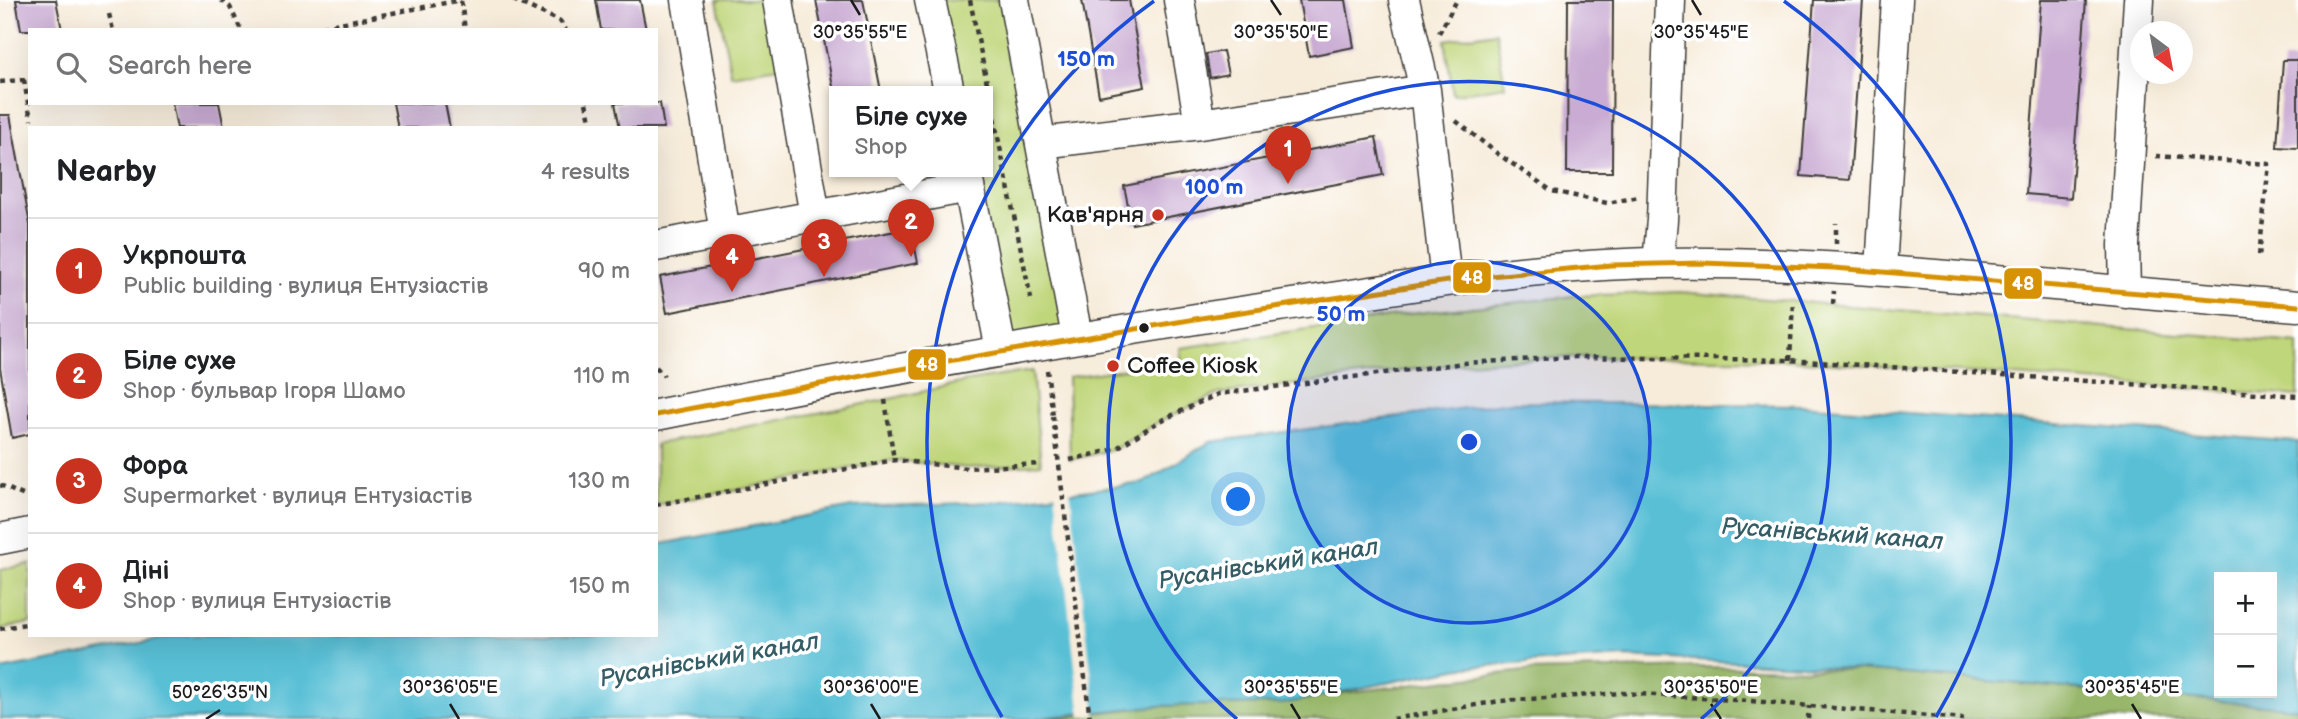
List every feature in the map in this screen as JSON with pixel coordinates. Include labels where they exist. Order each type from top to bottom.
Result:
[{"type":"street","points":[[687,0],[726,233]]},
{"type":"street","points":[[778,0],[815,216]]},
{"type":"street","points":[[930,0],[948,86]]},
{"type":"street","points":[[1014,0],[1076,337]]},
{"type":"street","points":[[1179,0],[1200,124]]},
{"type":"street","points":[[1404,0],[1425,90],[1446,281]]},
{"type":"street","points":[[1658,263],[1670,0]]},
{"type":"street","points":[[1881,270],[1897,0]]},
{"type":"street","points":[[2125,292],[2124,246],[2139,0]]},
{"type":"street","points":[[1041,143],[1200,124],[1425,90]]},
{"type":"street","points":[[658,246],[815,216],[968,179],[1001,350]]},
{"type":"street","points":[[658,415],[1076,337],[1446,281],[1578,266],[1658,263],[1770,264],[1881,270],[2298,306]]},
{"type":"street","points":[[0,539],[28,533]]},
{"type":"path","points":[[221,0],[230,7],[240,28]]},
{"type":"path","points":[[461,0],[465,28]]},
{"type":"path","points":[[314,28],[468,0]]},
{"type":"path","points":[[513,0],[561,22],[565,28]]},
{"type":"path","points":[[970,0],[988,86]]},
{"type":"path","points":[[109,14],[112,28]]},
{"type":"path","points":[[0,82],[27,80]]},
{"type":"path","points":[[30,105],[31,120]]},
{"type":"path","points":[[586,105],[592,126]]},
{"type":"path","points":[[993,113],[1031,299]]},
{"type":"path","points":[[1455,120],[1499,155],[1552,191],[1607,203],[1663,192]]},
{"type":"path","points":[[2129,154],[2269,164],[2259,256]]},
{"type":"path","points":[[1790,360],[1793,301]]},
{"type":"path","points":[[1070,460],[1115,449],[1160,421],[1218,394],[1464,363],[1575,357],[1790,360],[2298,396]]},
{"type":"path","points":[[658,369],[664,376]]},
{"type":"path","points":[[1047,370],[1090,719]]},
{"type":"path","points":[[885,400],[894,460]]},
{"type":"path","points":[[658,505],[894,460],[967,468],[1041,464]]},
{"type":"path","points":[[0,485],[27,497]]},
{"type":"path","points":[[0,629],[28,624]]},
{"type":"path","points":[[1393,719],[1500,701],[1622,693],[1964,719]]},
{"type":"path","points":[[1808,719],[1809,706]]},
{"type":"green space","points":[[717,0],[773,0],[784,66],[731,75]]},
{"type":"green space","points":[[931,0],[1013,0],[1077,337],[1001,350],[967,177],[993,177],[993,86],[948,86]]},
{"type":"green space","points":[[1496,32],[1505,86],[1453,94],[1445,40]]},
{"type":"green space","points":[[1680,292],[2298,343],[2298,396],[1790,360],[1575,357],[1464,363],[1218,394],[1160,421],[1115,449],[1070,460],[1068,377],[1181,361],[1180,348],[1409,314],[1574,296]]},
{"type":"green space","points":[[1032,371],[1041,464],[967,468],[894,460],[658,505],[658,444],[969,381]]},
{"type":"green space","points":[[28,564],[28,623],[0,629],[0,570]]},
{"type":"green space","points":[[1703,667],[1858,670],[2298,708],[2298,719],[1046,719],[1146,707],[1327,695],[1524,671]]},
{"type":"water","name":"Русанівський канал","points":[[1510,402],[1800,405],[2298,442],[2298,708],[1802,665],[1624,657],[1466,667],[1282,704],[1155,706],[1029,719],[0,719],[0,670],[171,637],[658,637],[658,545],[852,507],[997,502],[1143,483],[1210,442]]},
{"type":"pier","points":[[1070,489],[1096,715],[1081,717],[1055,491]]},
{"type":"building","points":[[16,0],[56,0],[62,28],[21,30]]},
{"type":"building","points":[[596,0],[640,0],[646,28],[601,28]]},
{"type":"building","points":[[816,0],[863,0],[880,86],[833,86]]},
{"type":"building","points":[[1082,0],[1129,0],[1145,87],[1099,96]]},
{"type":"building","points":[[1299,0],[1346,0],[1354,47],[1309,56]]},
{"type":"building","points":[[1568,0],[1613,0],[1612,172],[1567,172]]},
{"type":"building","points":[[1814,0],[1863,0],[1850,180],[1801,176]]},
{"type":"building","points":[[2041,0],[2086,0],[2071,198],[2026,194]]},
{"type":"building","points":[[1223,51],[1228,74],[1210,78],[1206,54]]},
{"type":"building","points":[[2283,60],[2298,60],[2298,148],[2277,147]]},
{"type":"building","points":[[660,103],[664,128],[620,126],[615,105]]},
{"type":"building","points":[[172,105],[219,105],[224,126],[177,126]]},
{"type":"building","points":[[393,105],[445,105],[450,126],[398,126]]},
{"type":"building","points":[[0,115],[10,115],[28,214],[28,434],[12,438],[0,368]]},
{"type":"building","points":[[1376,137],[1383,175],[1132,224],[1124,186]]},
{"type":"building","points":[[911,228],[918,263],[667,313],[660,277]]},
{"type":"transit line","name":"48","points":[[658,415],[889,371],[1201,318],[1468,278],[1611,265],[1703,263],[1834,268],[2298,306]]},
{"type":"place","name":"Укрпошта","points":[[1288,184]]},
{"type":"place","name":"Кав'ярня","points":[[1158,215]]},
{"type":"place","name":"Біле сухе","points":[[911,257]]},
{"type":"place","name":"Фора","points":[[824,277]]},
{"type":"place","name":"Діні","points":[[732,292]]},
{"type":"place","name":"Coffee Kiosk","points":[[1113,366]]}]
